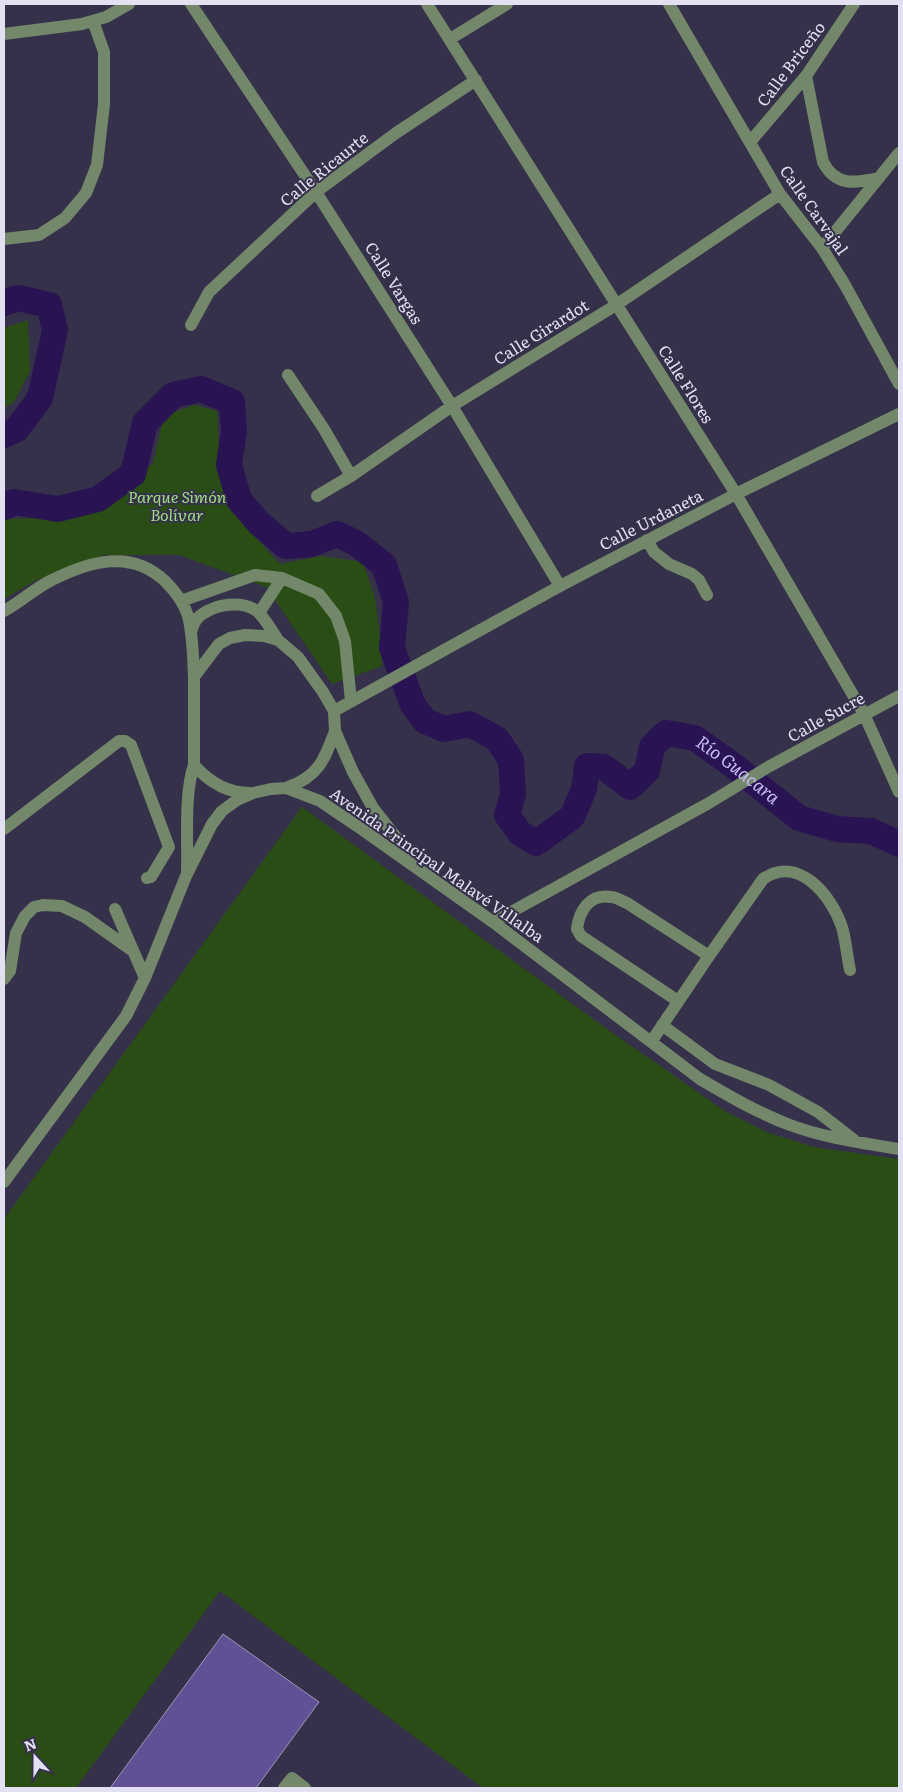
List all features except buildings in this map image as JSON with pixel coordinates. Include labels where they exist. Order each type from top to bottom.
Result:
[{"type":"street","points":[[4,34],[82,24],[106,17],[130,4]]},
{"type":"street","name":"Calle Vargas","points":[[191,4],[316,192],[452,406],[560,586]]},
{"type":"street","name":"Calle Flores","points":[[427,4],[736,494],[864,714],[899,792]]},
{"type":"street","points":[[450,39],[507,4]]},
{"type":"street","name":"Calle Carvajal","points":[[668,4],[780,194],[822,248],[845,285],[899,384]]},
{"type":"street","name":"Calle Briceño","points":[[750,142],[806,76],[854,4]]},
{"type":"street","points":[[4,239],[39,235],[65,218],[86,193],[97,165],[104,104],[104,52],[94,21]]},
{"type":"street","points":[[806,76],[823,162],[828,171],[838,179],[854,183],[879,178]]},
{"type":"street","name":"Calle Ricaurte","points":[[191,325],[209,292],[316,192],[396,133],[476,80]]},
{"type":"street","points":[[822,248],[899,153]]},
{"type":"street","name":"Calle Girardot","points":[[317,496],[351,476],[452,406],[616,305],[780,194]]},
{"type":"street","points":[[288,375],[324,429],[351,476]]},
{"type":"street","name":"Calle Urdaneta","points":[[334,711],[647,540],[899,414]]},
{"type":"street","points":[[647,540],[654,552],[669,564],[692,574],[699,580],[707,596]]},
{"type":"street","points":[[4,610],[51,580],[104,561],[127,561],[143,565],[157,573],[181,600],[188,614],[194,677],[194,766],[191,774],[188,810],[186,876]]},
{"type":"street","points":[[181,600],[255,575],[282,578],[319,594],[336,616],[346,642],[356,698]]},
{"type":"street","points":[[259,613],[282,578]]},
{"type":"street","points":[[191,632],[194,622],[201,615],[216,607],[240,604],[251,607],[259,613],[278,640],[298,657],[334,711],[335,731],[353,772],[373,808],[424,872]]},
{"type":"street","points":[[194,677],[220,644],[230,638],[245,635],[264,636],[278,640]]},
{"type":"street","name":"Calle Sucre","points":[[493,922],[708,803],[768,767],[899,696]]},
{"type":"street","points":[[286,788],[303,782],[325,760],[335,731]]},
{"type":"street","points":[[4,829],[120,741],[125,741],[131,745],[169,847],[151,877],[146,878]]},
{"type":"street","points":[[194,766],[203,775],[228,790],[253,793]]},
{"type":"street","name":"Avenida Principal Malavé Villalba","points":[[4,1182],[126,1016],[145,978],[182,891],[186,876],[212,824],[222,812],[237,800],[253,793],[286,788],[320,801],[424,872],[700,1079],[758,1111],[791,1125],[858,1143],[899,1149]]},
{"type":"street","points":[[651,1042],[763,879],[770,874],[785,871],[796,872],[810,880],[830,901],[842,927],[850,970]]},
{"type":"street","points":[[678,1001],[581,936],[577,929],[578,917],[584,907],[592,900],[613,896],[709,956]]},
{"type":"street","points":[[4,979],[10,971],[16,933],[25,916],[34,907],[43,905],[62,906],[85,917],[133,951]]},
{"type":"street","points":[[115,909],[145,978]]},
{"type":"street","points":[[662,1025],[715,1064],[769,1085],[810,1108],[858,1143]]},
{"type":"street","points":[[284,1788],[292,1778],[305,1788]]},
{"type":"green space","points":[[28,320],[30,371],[14,402],[4,408],[4,328]]},
{"type":"green space","name":"Parque Simón Bolívar","points":[[194,405],[217,411],[220,467],[227,502],[280,564],[321,556],[363,562],[375,598],[382,666],[332,684],[266,587],[179,555],[104,555],[35,581],[4,599],[4,521],[7,519],[78,517],[107,508],[153,463],[164,416]]},
{"type":"green space","points":[[302,807],[607,1029],[725,1111],[769,1133],[814,1147],[899,1159],[899,1788],[483,1788],[220,1591],[76,1788],[4,1788],[4,1219]]},
{"type":"waterway","name":"Río Guacara","points":[[4,303],[18,298],[49,305],[55,330],[40,398],[17,429],[4,435]]},
{"type":"waterway","name":"Río Guacara","points":[[4,507],[14,502],[58,509],[98,499],[133,474],[145,423],[173,395],[201,389],[232,402],[234,431],[229,465],[239,500],[259,523],[286,546],[312,544],[337,534],[356,543],[384,565],[396,602],[392,648],[413,705],[425,721],[444,729],[470,724],[497,739],[511,760],[513,794],[507,815],[520,833],[536,843],[572,817],[584,789],[587,766],[604,767],[630,787],[647,771],[652,747],[666,733],[695,738],[734,766],[799,818],[837,829],[871,831],[899,844]]}]
